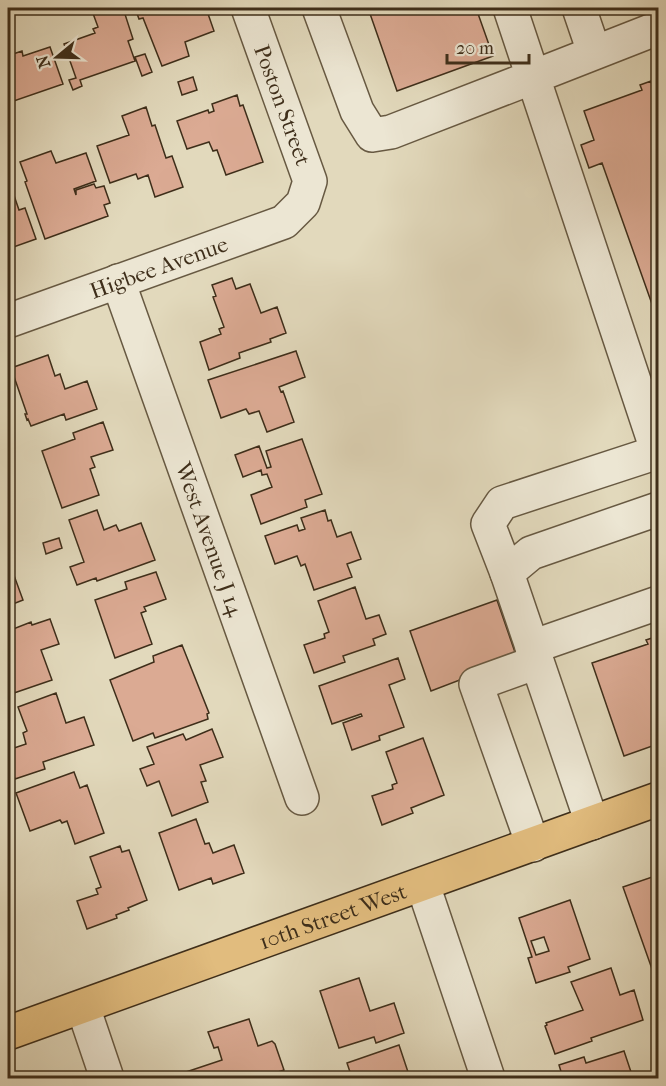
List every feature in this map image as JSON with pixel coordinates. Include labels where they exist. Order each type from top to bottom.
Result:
[{"type":"main road","name":"10th Street West","points":[[8,1033],[658,799]]},
{"type":"street","name":"Poston Street","points":[[248,8],[310,181],[303,202]]},
{"type":"street","points":[[319,8],[357,111],[372,135],[392,132],[658,28]]},
{"type":"street","points":[[510,8],[658,453],[502,503],[488,524],[507,573],[592,823]]},
{"type":"street","points":[[579,8],[594,52]]},
{"type":"street","name":"Higbee Avenue","points":[[8,321],[284,222],[303,202]]},
{"type":"street","name":"West Avenue J 14","points":[[118,281],[302,798]]},
{"type":"street","points":[[507,573],[531,553],[658,509]]},
{"type":"street","points":[[533,845],[476,684],[535,655],[658,603]]},
{"type":"street","points":[[423,885],[488,1078]]},
{"type":"street","points":[[83,1007],[107,1078]]},
{"type":"building","points":[[91,8],[123,8],[133,39],[128,41],[135,61],[80,80],[82,86],[73,90],[69,80],[76,78],[64,44],[95,33],[93,29],[98,27]]},
{"type":"building","points":[[135,8],[206,8],[214,31],[185,42],[189,56],[162,66],[143,18],[139,19]]},
{"type":"building","points":[[368,8],[476,8],[493,56],[397,91]]},
{"type":"building","points":[[8,39],[13,54],[22,51],[23,56],[50,47],[63,84],[8,103]]},
{"type":"building","points":[[145,54],[152,72],[142,76],[135,57]]},
{"type":"building","points":[[193,77],[197,90],[182,95],[178,82]]},
{"type":"building","points":[[651,81],[652,85],[658,83],[658,321],[602,163],[589,168],[581,145],[594,140],[584,111],[642,90],[640,85]]},
{"type":"building","points":[[237,95],[240,106],[243,105],[263,162],[226,175],[217,150],[213,151],[209,142],[187,149],[177,121],[208,110],[209,113],[214,111],[212,104]]},
{"type":"building","points":[[146,107],[152,126],[155,125],[166,158],[172,156],[183,187],[155,197],[148,175],[138,179],[136,174],[110,183],[97,146],[129,135],[122,116]]},
{"type":"building","points":[[51,151],[56,163],[86,153],[96,181],[74,189],[76,195],[76,190],[94,184],[96,188],[104,186],[110,203],[104,205],[108,216],[45,239],[20,162]]},
{"type":"building","points":[[8,178],[19,210],[25,208],[36,239],[8,249]]},
{"type":"building","points":[[232,278],[236,289],[250,284],[261,313],[277,307],[286,333],[270,339],[271,342],[239,353],[240,358],[209,370],[200,342],[221,334],[219,329],[224,327],[213,297],[216,296],[212,285]]},
{"type":"building","points":[[296,351],[305,377],[279,387],[281,392],[283,391],[294,422],[267,432],[259,411],[249,414],[246,409],[221,418],[208,380]]},
{"type":"building","points":[[48,355],[55,376],[60,374],[65,389],[87,381],[97,409],[66,420],[64,414],[31,426],[27,420],[11,368]]},
{"type":"building","points":[[103,422],[113,450],[91,457],[95,467],[90,469],[99,495],[62,508],[42,451],[75,439],[73,433]]},
{"type":"building","points":[[302,439],[322,494],[305,500],[307,507],[261,524],[251,495],[272,487],[267,474],[262,475],[261,470],[243,477],[235,455],[259,446],[267,468],[271,467],[266,451]]},
{"type":"building","points":[[97,510],[104,530],[116,525],[119,531],[141,523],[155,560],[97,581],[96,578],[77,585],[70,567],[84,562],[69,520]]},
{"type":"building","points":[[325,510],[337,537],[351,532],[361,559],[347,564],[352,577],[314,590],[305,564],[301,566],[297,556],[275,564],[265,536],[297,525],[299,531],[305,529],[301,518]]},
{"type":"building","points":[[59,538],[62,548],[46,554],[43,543]]},
{"type":"building","points":[[8,559],[23,600],[8,606]]},
{"type":"building","points":[[156,572],[166,599],[144,607],[146,611],[141,613],[152,644],[115,658],[95,600],[127,589],[125,582]]},
{"type":"building","points":[[355,587],[366,619],[379,615],[386,634],[373,639],[375,645],[343,656],[345,662],[314,673],[304,645],[325,638],[324,634],[329,632],[318,601]]},
{"type":"building","points":[[497,600],[517,658],[431,691],[410,631]]},
{"type":"building","points":[[50,619],[59,644],[41,650],[52,680],[14,693],[8,675],[8,631],[31,622],[32,625]]},
{"type":"building","points":[[658,636],[658,744],[624,756],[592,663],[648,644],[646,640]]},
{"type":"building","points":[[182,645],[209,713],[207,714],[208,719],[155,738],[153,733],[133,741],[110,680],[154,662],[153,656]]},
{"type":"building","points":[[398,658],[405,679],[389,685],[404,727],[379,736],[380,740],[352,750],[343,723],[362,716],[361,714],[332,724],[319,686]]},
{"type":"building","points":[[56,693],[66,723],[84,717],[94,745],[43,762],[45,769],[15,779],[8,759],[8,750],[26,744],[23,733],[27,731],[18,707]]},
{"type":"building","points":[[212,729],[223,757],[200,765],[206,781],[201,782],[208,802],[172,816],[159,781],[147,786],[140,769],[154,764],[147,747],[183,734],[186,740]]},
{"type":"building","points":[[423,738],[444,795],[411,808],[413,813],[382,825],[372,796],[393,789],[392,785],[397,783],[386,752]]},
{"type":"building","points":[[74,772],[80,788],[87,785],[104,833],[75,844],[67,821],[62,823],[60,820],[30,831],[16,793]]},
{"type":"building","points":[[196,819],[205,844],[209,843],[213,853],[234,845],[244,873],[213,884],[211,878],[179,890],[159,833]]},
{"type":"building","points":[[120,846],[122,852],[129,850],[147,900],[116,915],[117,918],[87,929],[77,901],[98,894],[96,889],[101,887],[90,857]]},
{"type":"building","points":[[658,875],[658,986],[623,887]]},
{"type":"building","points":[[570,900],[590,959],[568,967],[570,972],[536,983],[528,958],[532,957],[519,918]],"holes":[[[544,937],[549,951],[536,955],[531,941]]]},
{"type":"building","points":[[611,968],[620,995],[634,990],[643,1020],[591,1038],[592,1041],[555,1054],[546,1023],[583,1010],[571,982]]},
{"type":"building","points":[[359,978],[370,1011],[394,1003],[404,1033],[376,1043],[374,1037],[339,1048],[320,991]]},
{"type":"building","points":[[249,1019],[258,1046],[272,1041],[284,1070],[260,1078],[185,1078],[183,1073],[222,1060],[218,1047],[214,1048],[208,1032]]},
{"type":"building","points":[[399,1045],[410,1078],[352,1078],[347,1063]]},
{"type":"building","points":[[624,1051],[633,1078],[563,1078],[559,1065],[584,1057],[586,1063]]}]
